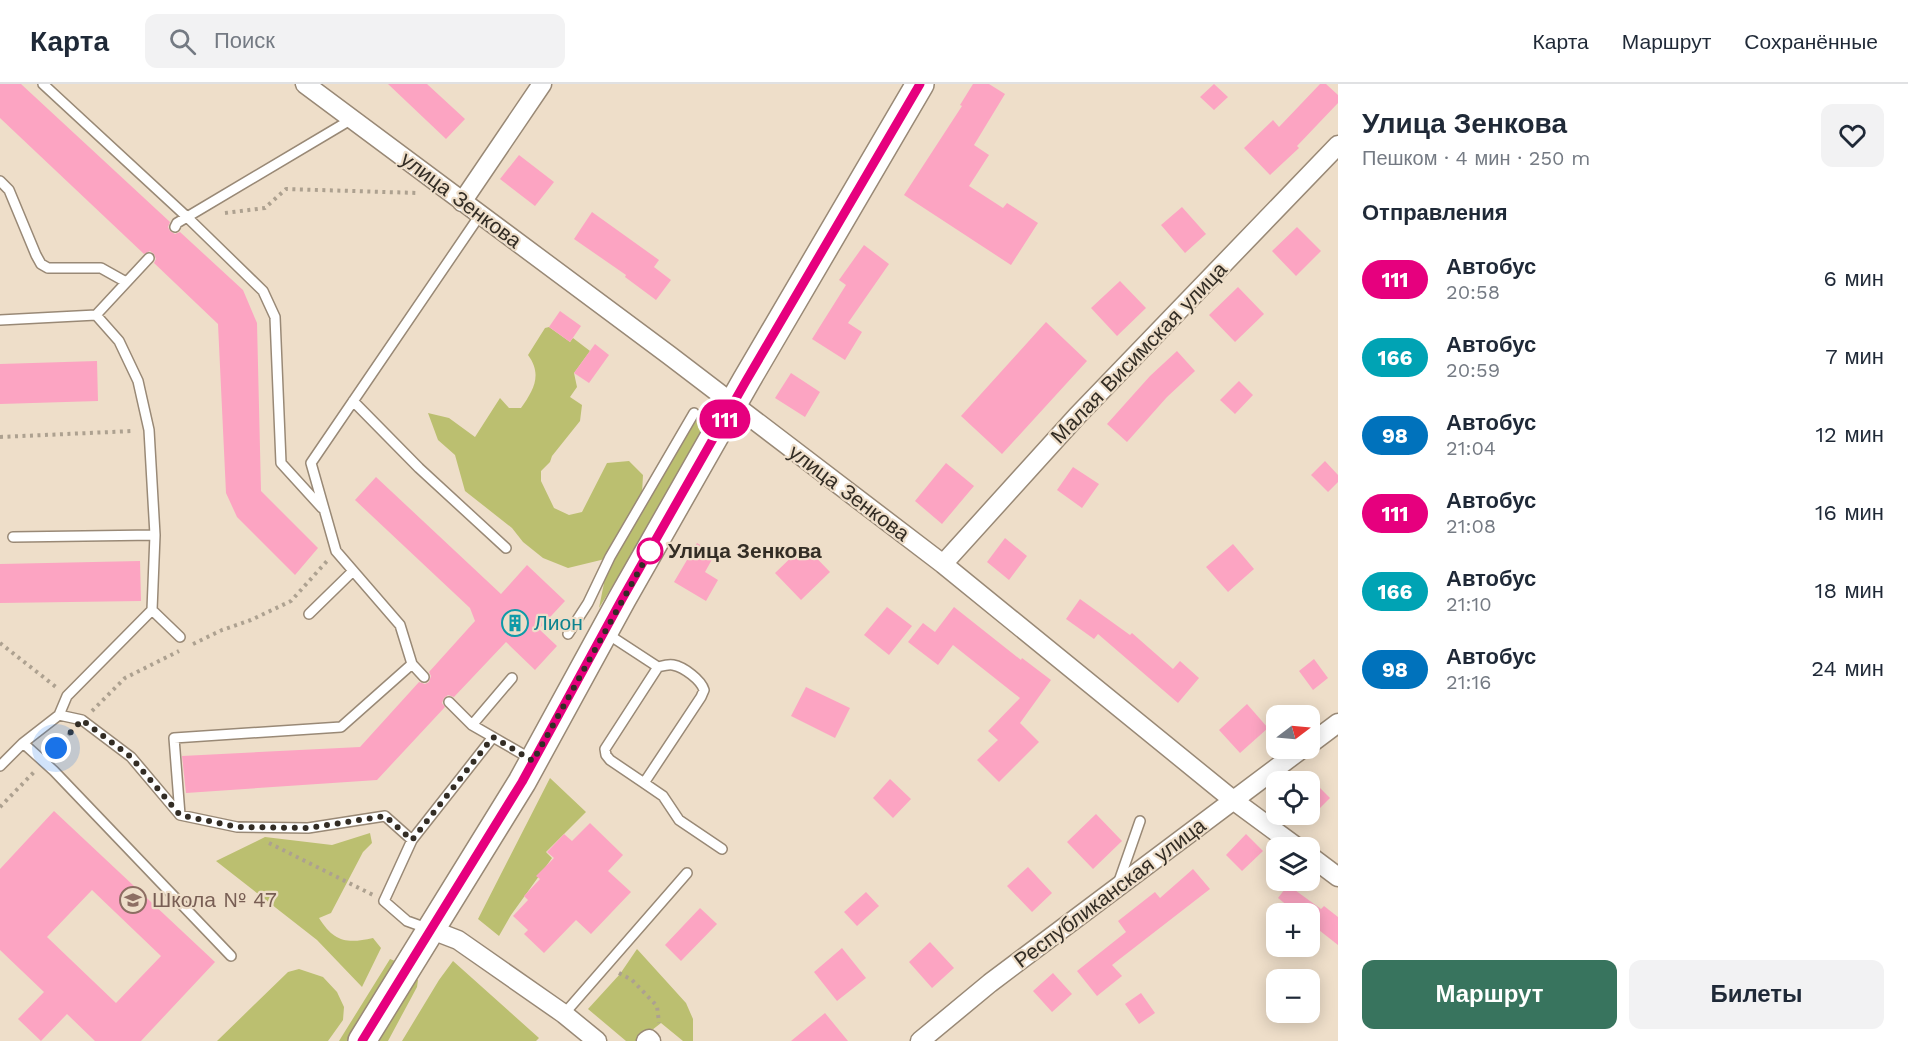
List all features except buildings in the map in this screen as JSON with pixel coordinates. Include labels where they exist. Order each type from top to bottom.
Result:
[{"type":"street","name":"улица Зенкова","points":[[305,84],[669,355],[943,564],[1233,800],[1283,837]]},
{"type":"street","points":[[462,202],[542,84]]},
{"type":"street","points":[[362,1041],[432,930],[533,761],[746,381],[920,84]]},
{"type":"street","name":"Малая Висимская улица","points":[[943,564],[1077,416],[1338,145]]},
{"type":"street","points":[[1320,736],[1338,723]]},
{"type":"street","name":"Республиканская улица","points":[[920,1041],[990,983],[1289,759]]},
{"type":"street","points":[[1320,864],[1338,877]]},
{"type":"street","points":[[432,930],[458,940],[564,1014],[597,1041]]},
{"type":"lane","points":[[43,84],[187,217],[263,291],[275,317],[281,463],[325,511]]},
{"type":"lane","points":[[176,227],[177,223],[352,119]]},
{"type":"lane","points":[[0,181],[9,190],[41,264],[57,269],[101,268],[126,282]]},
{"type":"lane","points":[[424,677],[412,664],[399,625],[336,551],[311,463],[480,215]]},
{"type":"lane","points":[[0,320],[96,315],[149,258]]},
{"type":"lane","points":[[0,766],[23,742],[59,715],[67,696],[152,610],[154,535],[149,430],[138,381],[120,341],[96,315]]},
{"type":"lane","points":[[353,400],[419,468],[506,548]]},
{"type":"lane","points":[[568,634],[588,603],[610,557],[694,413]]},
{"type":"lane","points":[[14,537],[154,535]]},
{"type":"lane","points":[[309,614],[353,571]]},
{"type":"lane","points":[[152,610],[180,637]]},
{"type":"lane","points":[[604,632],[658,668],[674,665],[680,668],[698,680],[704,690],[644,783]]},
{"type":"lane","points":[[180,815],[174,738],[341,727],[412,664]]},
{"type":"lane","points":[[658,668],[605,749],[606,755],[663,796],[679,820],[722,849]]},
{"type":"lane","points":[[472,725],[512,678]]},
{"type":"lane","points":[[449,702],[472,725],[533,761]]},
{"type":"lane","points":[[59,715],[82,720],[131,757],[180,815],[237,827],[308,828],[385,816],[412,840]]},
{"type":"lane","points":[[432,930],[407,921],[384,901],[412,840],[493,737]]},
{"type":"lane","points":[[23,742],[62,779],[231,956]]},
{"type":"lane","points":[[1116,889],[1140,821]]},
{"type":"lane","points":[[564,1014],[687,873]]},
{"type":"path","points":[[187,217],[265,208],[286,189],[425,193]]},
{"type":"path","points":[[0,437],[149,430]]},
{"type":"path","points":[[190,646],[222,630],[291,602],[336,551]]},
{"type":"path","points":[[0,643],[45,676],[67,696]]},
{"type":"path","points":[[0,807],[125,678],[180,651]]},
{"type":"path","points":[[237,827],[384,901]]},
{"type":"path","points":[[608,964],[632,980],[657,1006],[659,1023],[651,1038]]},
{"type":"green space","points":[[549,327],[570,342],[573,338],[590,351],[574,373],[577,387],[570,397],[582,405],[580,421],[541,471],[541,481],[554,508],[569,515],[582,512],[607,463],[629,461],[643,475],[642,493],[605,559],[568,568],[543,558],[523,542],[512,528],[465,491],[455,455],[438,440],[428,413],[449,418],[475,437],[500,398],[509,408],[521,408],[535,383],[536,376],[528,355],[545,328]]},
{"type":"green space","points":[[694,413],[711,425],[599,608],[606,573]]},
{"type":"green space","points":[[550,778],[586,812],[546,852],[552,858],[511,915],[499,936],[478,919]]},
{"type":"green space","points":[[370,833],[372,843],[363,852],[331,913],[319,918],[330,932],[342,939],[356,941],[373,938],[381,948],[362,987],[317,940],[216,861],[265,837],[332,845]]},
{"type":"green space","points":[[637,949],[686,1003],[693,1019],[693,1041],[683,1041],[661,1023],[638,1041],[626,1041],[588,1009],[620,974]]},
{"type":"green space","points":[[390,959],[395,961],[349,1041],[339,1041]]},
{"type":"green space","points":[[453,961],[539,1038],[536,1041],[402,1041]]},
{"type":"green space","points":[[299,969],[323,977],[337,992],[344,1007],[343,1020],[328,1041],[217,1041],[288,972]]},
{"type":"green space","points":[[415,977],[418,980],[417,987],[388,1041],[376,1041]]},
{"type":"bus line","name":"111","points":[[362,1041],[522,782],[718,429],[920,84]]},
{"type":"place","name":"Улица Зенкова","points":[[650,551]]},
{"type":"place","name":"Лион","points":[[515,623]]},
{"type":"place","name":"Школа № 47","points":[[133,900]]},
{"type":"route","points":[[56,748],[82,720],[131,757],[180,815],[237,827],[308,828],[385,816],[412,840],[493,737],[533,761],[650,551]]}]
